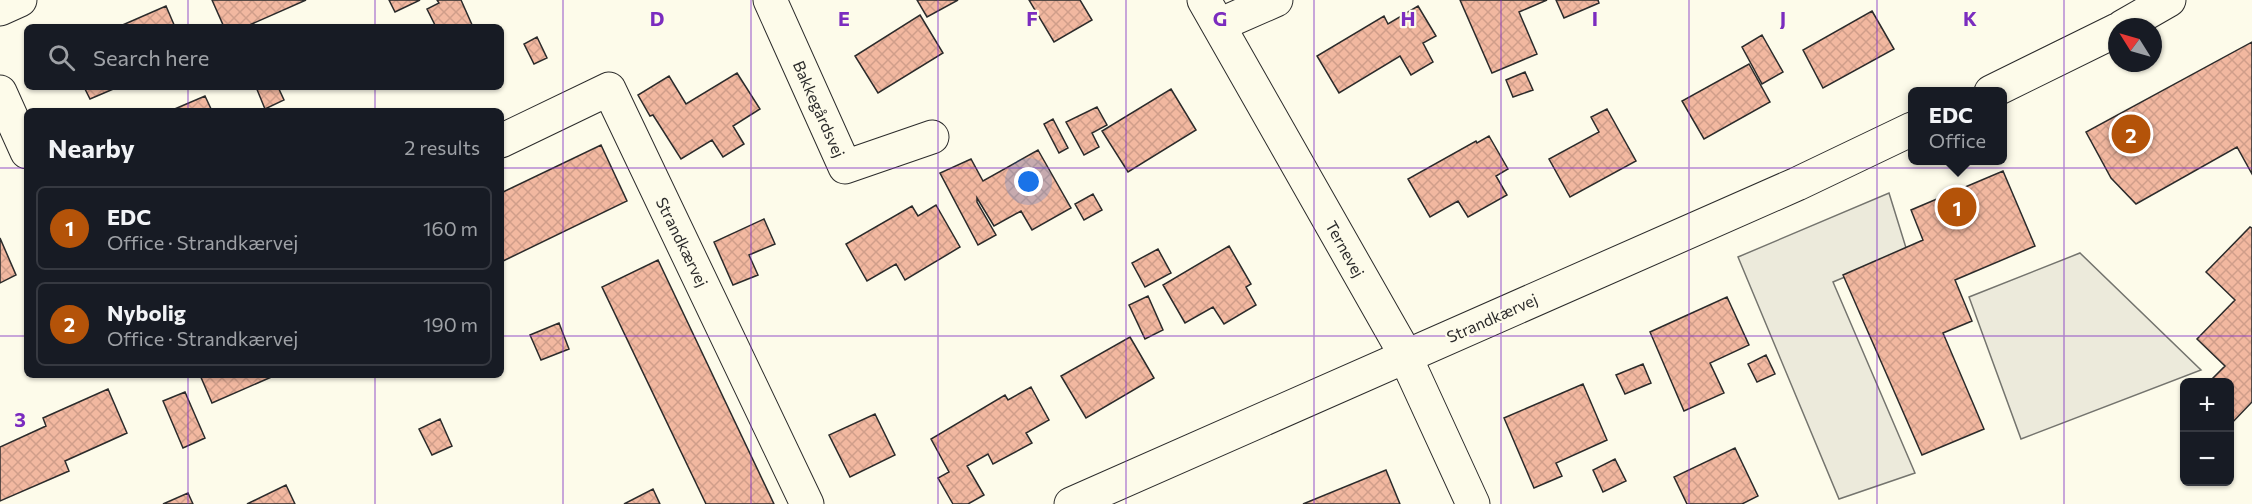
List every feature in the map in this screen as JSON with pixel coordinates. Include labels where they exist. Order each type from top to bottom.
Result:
[{"type":"street","points":[[0,9],[20,0]]},
{"type":"street","name":"Bakkegårdsvej","points":[[770,0],[845,167],[932,136]]},
{"type":"street","points":[[1212,12],[1276,0]]},
{"type":"street","points":[[2138,18],[2169,0]]},
{"type":"street","name":"Ternevej","points":[[1212,12],[1405,356],[1473,504]]},
{"type":"street","points":[[2001,87],[2108,34]]},
{"type":"street","name":"Strandkærvej","points":[[504,140],[609,88],[807,504]]},
{"type":"street","points":[[0,92],[24,145]]},
{"type":"street","name":"Strandkærvej","points":[[1071,504],[1797,184],[1908,131]]},
{"type":"shaded area","points":[[1889,193],[1907,251],[1833,282],[1915,473],[1839,499],[1738,257]]},
{"type":"shaded area","points":[[2080,253],[2201,370],[2021,439],[1969,297]]},
{"type":"building","points":[[212,0],[306,0],[252,24],[223,24]]},
{"type":"building","points":[[389,0],[420,0],[395,12]]},
{"type":"building","points":[[437,0],[461,0],[472,24],[434,24],[427,9],[439,3]]},
{"type":"building","points":[[917,0],[958,0],[927,17]]},
{"type":"building","points":[[1029,0],[1080,0],[1092,20],[1054,42]]},
{"type":"building","points":[[1460,0],[1547,0],[1519,12],[1537,54],[1492,73]]},
{"type":"building","points":[[1556,0],[1598,0],[1599,3],[1564,18]]},
{"type":"building","points":[[166,6],[174,24],[125,24]]},
{"type":"building","points":[[1418,6],[1436,36],[1423,43],[1433,62],[1411,75],[1400,56],[1339,93],[1317,56],[1384,16],[1388,24]]},
{"type":"building","points":[[1872,11],[1894,49],[1823,88],[1803,50]]},
{"type":"building","points":[[920,15],[943,53],[878,93],[855,56]]},
{"type":"building","points":[[1762,35],[1783,72],[1762,84],[1742,47]]},
{"type":"building","points":[[537,37],[547,58],[534,64],[524,44]]},
{"type":"building","points":[[2252,42],[2252,174],[2237,147],[2136,204],[2111,178],[2086,132]]},
{"type":"building","points":[[1749,64],[1770,102],[1704,139],[1682,101]]},
{"type":"building","points":[[1525,72],[1533,90],[1513,97],[1506,80]]},
{"type":"building","points":[[737,73],[760,109],[733,126],[744,144],[723,157],[712,140],[681,159],[638,95],[669,76],[686,104]]},
{"type":"building","points":[[1171,89],[1196,130],[1128,172],[1102,131]]},
{"type":"building","points":[[86,90],[111,90],[90,99]]},
{"type":"building","points":[[257,90],[279,90],[284,100],[265,108]]},
{"type":"building","points":[[205,96],[211,108],[177,108]]},
{"type":"building","points":[[1097,107],[1107,125],[1092,133],[1099,147],[1084,155],[1066,122]]},
{"type":"building","points":[[1607,109],[1636,161],[1570,197],[1549,159],[1599,132],[1591,117]]},
{"type":"building","points":[[1053,119],[1068,148],[1059,153],[1044,124]]},
{"type":"building","points":[[1489,136],[1508,169],[1496,176],[1507,195],[1468,217],[1458,201],[1430,217],[1408,179]]},
{"type":"building","points":[[601,145],[627,201],[504,261],[504,192]]},
{"type":"building","points":[[1038,150],[1071,208],[1032,230],[1021,211],[994,226],[977,198],[977,202],[996,235],[978,245],[940,173],[971,159],[983,181]]},
{"type":"building","points":[[2003,171],[2035,246],[1955,280],[1972,321],[1943,333],[1984,429],[1922,455],[1843,275],[1923,240],[1911,210]]},
{"type":"building","points":[[1093,194],[1102,210],[1084,220],[1075,204]]},
{"type":"building","points":[[936,205],[960,247],[905,280],[896,264],[867,281],[846,244],[912,206],[918,216]]},
{"type":"building","points":[[764,219],[775,244],[749,255],[758,275],[733,285],[714,242]]},
{"type":"building","points":[[2250,227],[2252,228],[2252,402],[2234,421],[2234,378],[2213,378],[2225,366],[2197,339],[2235,300],[2206,272]]},
{"type":"building","points":[[0,238],[16,275],[0,283]]},
{"type":"building","points":[[1229,246],[1251,284],[1246,287],[1256,305],[1224,324],[1213,307],[1185,323],[1163,285]]},
{"type":"building","points":[[1158,249],[1171,273],[1145,287],[1132,263]]},
{"type":"building","points":[[658,260],[774,504],[706,504],[602,287]]},
{"type":"building","points":[[1148,296],[1163,330],[1145,339],[1129,305]]},
{"type":"building","points":[[1727,297],[1749,345],[1710,363],[1724,393],[1684,411],[1650,332]]},
{"type":"building","points":[[559,323],[569,349],[541,360],[530,335]]},
{"type":"building","points":[[1130,337],[1154,378],[1086,418],[1061,376]]},
{"type":"building","points":[[1766,355],[1775,374],[1757,382],[1748,364]]},
{"type":"building","points":[[1643,364],[1651,383],[1625,394],[1616,375]]},
{"type":"building","points":[[201,378],[269,378],[212,403]]},
{"type":"building","points":[[1583,384],[1607,440],[1556,463],[1562,476],[1534,488],[1504,418]]},
{"type":"building","points":[[1031,387],[1049,420],[1026,433],[1032,443],[993,464],[988,454],[967,466],[984,495],[968,504],[953,504],[938,478],[949,472],[931,439],[1005,395],[1008,400]]},
{"type":"building","points":[[108,389],[127,433],[65,461],[69,471],[0,501],[0,447],[46,426],[43,418]]},
{"type":"building","points":[[185,392],[205,438],[183,448],[163,401]]},
{"type":"building","points":[[875,414],[895,455],[850,477],[829,435]]},
{"type":"building","points":[[440,419],[452,446],[432,455],[419,429]]},
{"type":"building","points":[[1735,448],[1758,496],[1742,504],[1687,504],[1674,477]]},
{"type":"building","points":[[1615,459],[1626,481],[1603,492],[1593,470]]},
{"type":"building","points":[[1386,470],[1400,504],[1303,504]]},
{"type":"building","points":[[286,485],[295,504],[247,504]]},
{"type":"building","points":[[653,489],[660,504],[624,504]]},
{"type":"building","points":[[188,493],[193,504],[163,504]]},
{"type":"place","name":"Nybolig","points":[[2131,134]]},
{"type":"place","name":"EDC","points":[[1957,207]]}]
